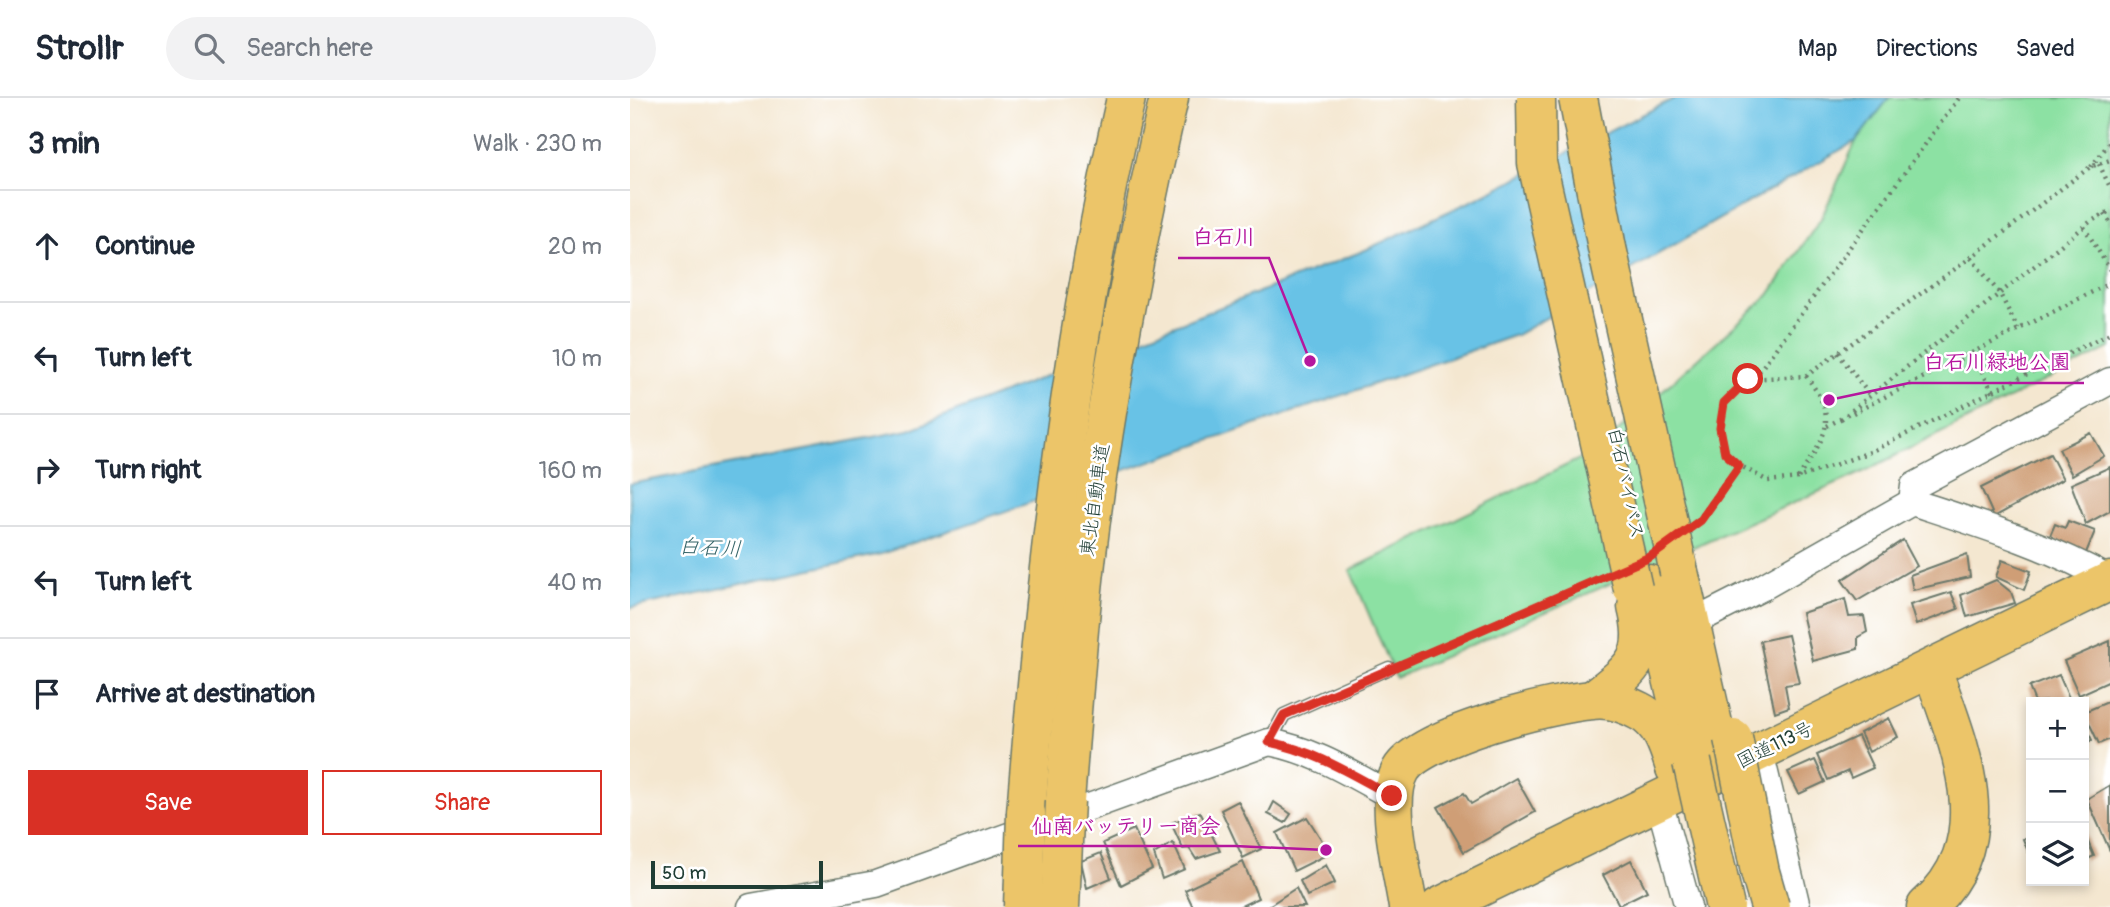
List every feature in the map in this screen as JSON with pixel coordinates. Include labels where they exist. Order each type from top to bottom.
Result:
[{"type":"highway","name":"東北自動車道","points":[[1023,907],[1026,813],[1037,675],[1058,474],[1088,284],[1126,98]]},
{"type":"highway","name":"東北自動車道","points":[[1060,907],[1075,671],[1099,460],[1128,291],[1169,98]]},
{"type":"highway","points":[[1536,98],[1537,163],[1642,581],[1643,644],[1635,666],[1594,699]]},
{"type":"highway","name":"白石バイパス","points":[[1547,98],[1642,581],[1754,907]]},
{"type":"highway","name":"白石バイパス","points":[[1578,98],[1607,248],[1642,581],[1696,639],[1706,761],[1725,907]]},
{"type":"highway","name":"国道113号","points":[[1439,907],[1706,761],[1932,670],[2110,580]]},
{"type":"highway","points":[[1926,907],[1958,865],[1969,830],[1965,762],[1932,670]]},
{"type":"highway","points":[[1408,907],[1392,796],[1401,770],[1418,751],[1460,733],[1538,710],[1594,699],[1619,703],[1641,711],[1657,725],[1667,743],[1706,761],[1760,872],[1770,907]]},
{"type":"highway","points":[[1706,761],[1699,877],[1710,907]]},
{"type":"street","points":[[1912,502],[1914,486],[2110,382]]},
{"type":"street","points":[[1696,639],[1761,588],[1912,502],[2000,531],[2087,567],[2110,580]]},
{"type":"street","points":[[751,907],[876,884],[1269,742],[1300,748],[1324,758],[1392,796]]},
{"type":"street","points":[[1706,761],[1780,840],[1797,907]]},
{"type":"street","points":[[1684,895],[1706,761]]},
{"type":"street","points":[[1684,895],[1780,840]]},
{"type":"lane","points":[[1269,742],[1284,715],[1389,668]]},
{"type":"path","points":[[1755,378],[1959,98]]},
{"type":"path","points":[[2110,142],[2090,167],[1970,258],[1806,376],[1748,379],[1724,403],[1720,428],[1725,453],[1739,466],[1768,481],[1798,478],[1870,452],[2110,333]]},
{"type":"path","points":[[2090,167],[2110,160]]},
{"type":"path","points":[[2099,164],[2110,187]]},
{"type":"path","points":[[1842,419],[2084,227],[2107,213],[2110,222]]},
{"type":"path","points":[[2084,227],[2110,270]]},
{"type":"path","points":[[1970,258],[2000,294],[2018,329]]},
{"type":"path","points":[[1827,426],[2110,283]]},
{"type":"path","points":[[1838,353],[1871,397]]},
{"type":"path","points":[[1972,353],[1993,392]]},
{"type":"path","points":[[1798,478],[1827,426],[1824,400],[1806,376]]},
{"type":"path","points":[[1690,527],[1701,520],[1739,466]]},
{"type":"path","points":[[1389,668],[1642,581]]},
{"type":"green space","points":[[1889,98],[2110,98],[2110,348],[1859,474],[1396,678],[1350,570],[1594,452],[1769,295],[1822,217],[1856,141]]},
{"type":"water","points":[[1675,98],[1889,98],[1856,141],[1516,335],[881,554],[630,608],[630,484],[909,430],[1363,251],[1478,198]]},
{"type":"building","points":[[2091,433],[2104,456],[2072,475],[2059,449]]},
{"type":"building","points":[[2050,454],[2063,479],[1994,517],[1981,488]]},
{"type":"building","points":[[2110,467],[2110,511],[2086,524],[2071,484]]},
{"type":"building","points":[[2068,521],[2095,531],[2086,553],[2049,538],[2055,524],[2065,528]]},
{"type":"building","points":[[1903,540],[1917,566],[1857,601],[1842,580]]},
{"type":"building","points":[[1967,554],[1970,577],[1913,590],[1910,575]]},
{"type":"building","points":[[2002,560],[2031,571],[2024,590],[1996,577]]},
{"type":"building","points":[[1996,580],[2011,592],[2015,603],[1967,617],[1961,595]]},
{"type":"building","points":[[1951,592],[1958,609],[1916,625],[1910,605]]},
{"type":"building","points":[[1845,599],[1849,617],[1864,616],[1867,632],[1858,637],[1858,649],[1813,661],[1802,613]]},
{"type":"building","points":[[1788,635],[1799,683],[1785,685],[1789,707],[1775,712],[1760,641]]},
{"type":"building","points":[[2110,641],[2110,681],[2079,695],[2064,661]]},
{"type":"building","points":[[2059,675],[2069,697],[2033,697],[2029,687]]},
{"type":"building","points":[[2110,701],[2110,739],[2099,744],[2089,723],[2089,710]]},
{"type":"building","points":[[1889,718],[1898,737],[1869,752],[1860,733]]},
{"type":"building","points":[[1858,736],[1873,768],[1851,778],[1848,771],[1828,780],[1817,755]]},
{"type":"building","points":[[1815,760],[1825,782],[1799,794],[1788,772]]},
{"type":"building","points":[[1516,778],[1535,812],[1464,852],[1438,807],[1464,793],[1471,804]]},
{"type":"building","points":[[2110,785],[2110,851],[2089,804],[2089,798]]},
{"type":"building","points":[[1238,801],[1261,849],[1243,858],[1221,810]]},
{"type":"building","points":[[1274,802],[1291,814],[1285,823],[1268,814]]},
{"type":"building","points":[[1200,812],[1220,851],[1196,859],[1189,848],[1183,849],[1171,823]]},
{"type":"building","points":[[1307,817],[1330,853],[1294,871],[1277,833]]},
{"type":"building","points":[[1134,829],[1152,869],[1121,885],[1103,843]]},
{"type":"building","points":[[1173,843],[1185,869],[1162,879],[1154,854]]},
{"type":"building","points":[[2089,844],[2094,856],[2089,858]]},
{"type":"building","points":[[1101,853],[1111,878],[1087,888],[1081,861]]},
{"type":"building","points":[[1631,860],[1647,891],[1619,905],[1603,875]]},
{"type":"building","points":[[1243,862],[1258,898],[1239,907],[1193,907],[1185,890]]},
{"type":"building","points":[[1326,865],[1335,883],[1307,896],[1300,881]]},
{"type":"building","points":[[1296,888],[1305,907],[1271,907],[1270,905]]},
{"type":"place","name":"白石川","points":[[1310,361]]},
{"type":"place","name":"白石川緑地公園","points":[[1829,400]]},
{"type":"place","name":"仙南バッテリー商会","points":[[1326,850]]},
{"type":"route","points":[[1392,796],[1324,758],[1300,748],[1269,742],[1284,715],[1650,557],[1701,520],[1739,466],[1725,453],[1720,428],[1724,403],[1748,379]]}]
